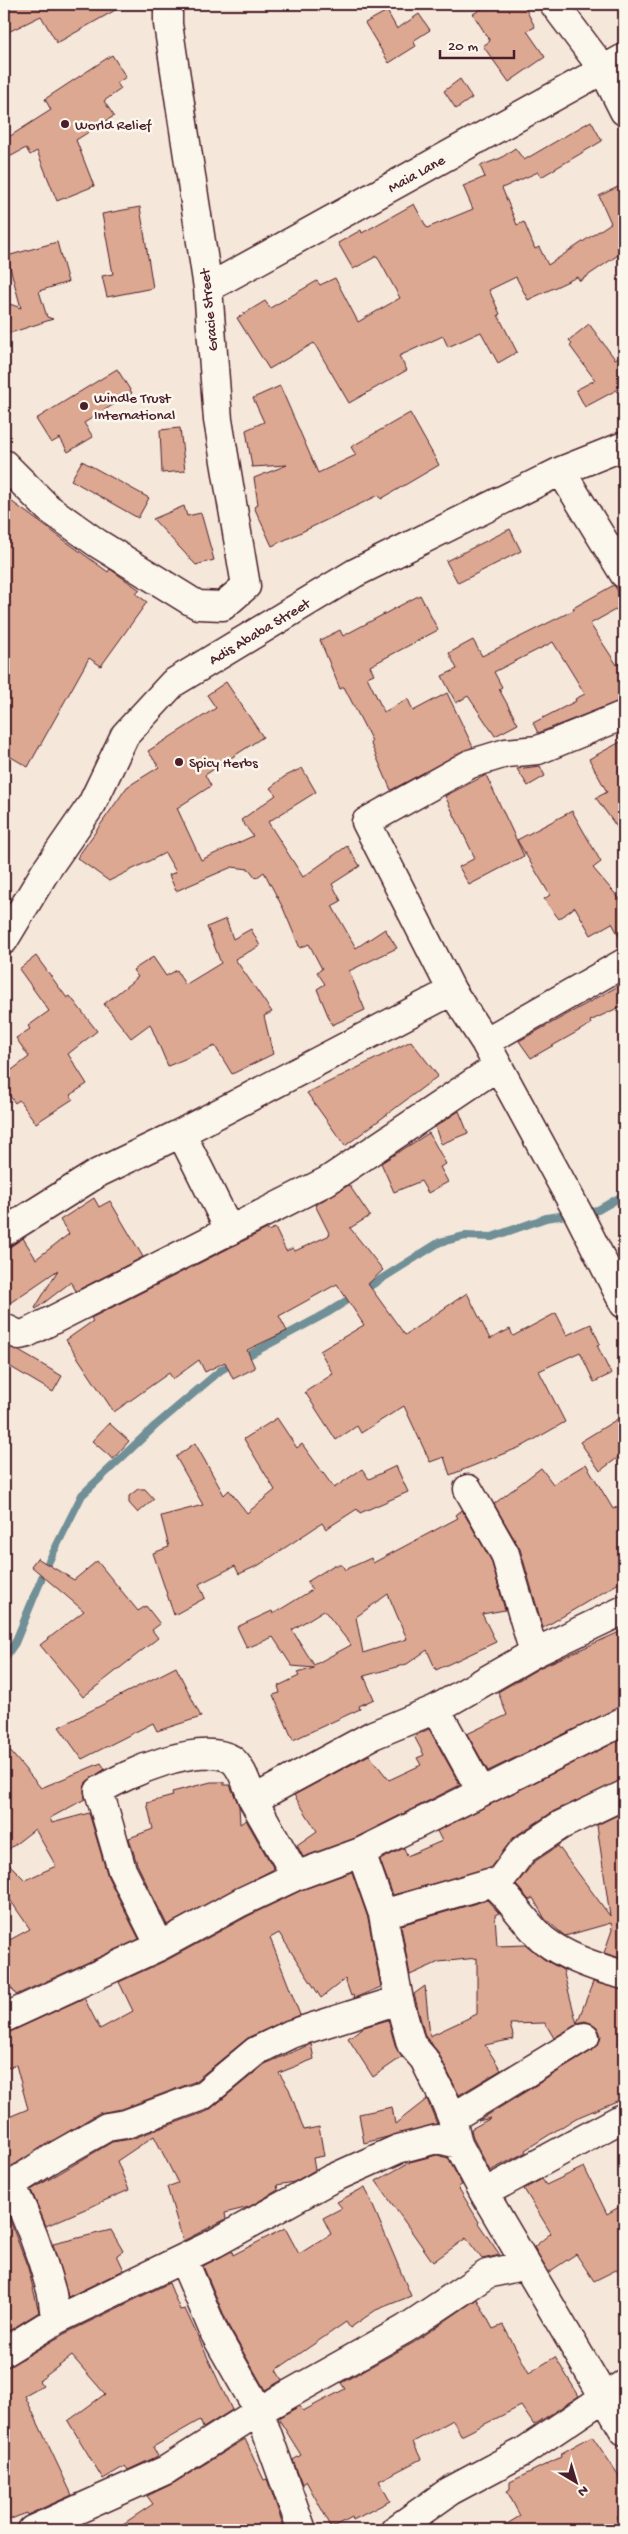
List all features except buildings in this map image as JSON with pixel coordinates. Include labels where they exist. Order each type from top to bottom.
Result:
[{"type":"street","name":"Gracie Street","points":[[168,4],[168,24],[208,288],[218,420],[246,586],[260,631]]},
{"type":"street","points":[[554,4],[614,63],[624,111]]},
{"type":"street","name":"Maia Lane","points":[[208,288],[614,63]]},
{"type":"street","name":"Adis Ababa Street","points":[[4,940],[46,872],[92,804],[125,735],[173,683],[355,573],[562,471],[624,446]]},
{"type":"street","points":[[4,464],[48,508],[97,543],[188,600],[198,604],[223,606],[246,586]]},
{"type":"street","points":[[562,471],[624,574]]},
{"type":"street","points":[[624,715],[538,750],[506,753],[470,764],[366,822],[452,991],[486,1042],[578,1213],[624,1304]]},
{"type":"street","points":[[486,1042],[624,962]]},
{"type":"street","points":[[4,1232],[98,1173],[182,1132],[452,991]]},
{"type":"street","points":[[4,1328],[19,1336],[25,1334],[326,1181],[498,1066]]},
{"type":"street","points":[[182,1132],[230,1230]]},
{"type":"street","points":[[468,1489],[505,1554],[534,1653]]},
{"type":"street","points":[[253,1800],[373,1735],[436,1709],[534,1653],[624,1610]]},
{"type":"street","points":[[436,1709],[481,1791]]},
{"type":"street","points":[[4,2018],[160,1946],[241,1902],[296,1876],[360,1852],[624,1721]]},
{"type":"street","points":[[160,1946],[122,1870],[99,1791],[114,1781],[171,1758],[213,1753],[232,1759],[241,1772],[253,1800],[296,1876]]},
{"type":"street","points":[[496,1886],[516,1858],[530,1845],[561,1825],[624,1795]]},
{"type":"street","points":[[360,1852],[383,1914],[399,2000],[410,2044],[424,2059],[452,2118],[458,2144],[484,2194],[526,2265],[615,2390],[624,2431]]},
{"type":"street","points":[[383,1914],[488,1883],[496,1886],[531,1928],[546,1942],[568,1955],[624,1975]]},
{"type":"street","points":[[56,2320],[52,2292],[28,2218],[8,2188],[54,2157],[107,2126],[126,2124],[202,2096],[256,2051],[291,2034],[399,2000]]},
{"type":"street","points":[[452,2118],[585,2037]]},
{"type":"street","points":[[484,2194],[624,2117]]},
{"type":"street","points":[[4,2352],[56,2320],[183,2259],[329,2180],[398,2148],[438,2139],[458,2144]]},
{"type":"street","points":[[183,2259],[215,2334],[259,2411],[302,2530]]},
{"type":"street","points":[[32,2530],[166,2470],[259,2411],[405,2329],[487,2274],[526,2265]]},
{"type":"street","points":[[395,2530],[450,2491],[523,2452],[615,2390]]},
{"type":"waterway","points":[[584,1212],[598,1210],[624,1195]]},
{"type":"waterway","points":[[4,1659],[15,1643],[48,1563],[82,1495],[155,1426],[221,1370],[327,1313],[440,1242],[465,1236],[492,1237],[546,1218],[573,1214]]},
{"type":"place","name":"World Relief","points":[[65,124]]},
{"type":"place","name":"Windle Trust International","points":[[84,406]]},
{"type":"place","name":"Spicy Herbs","points":[[179,762]]}]
